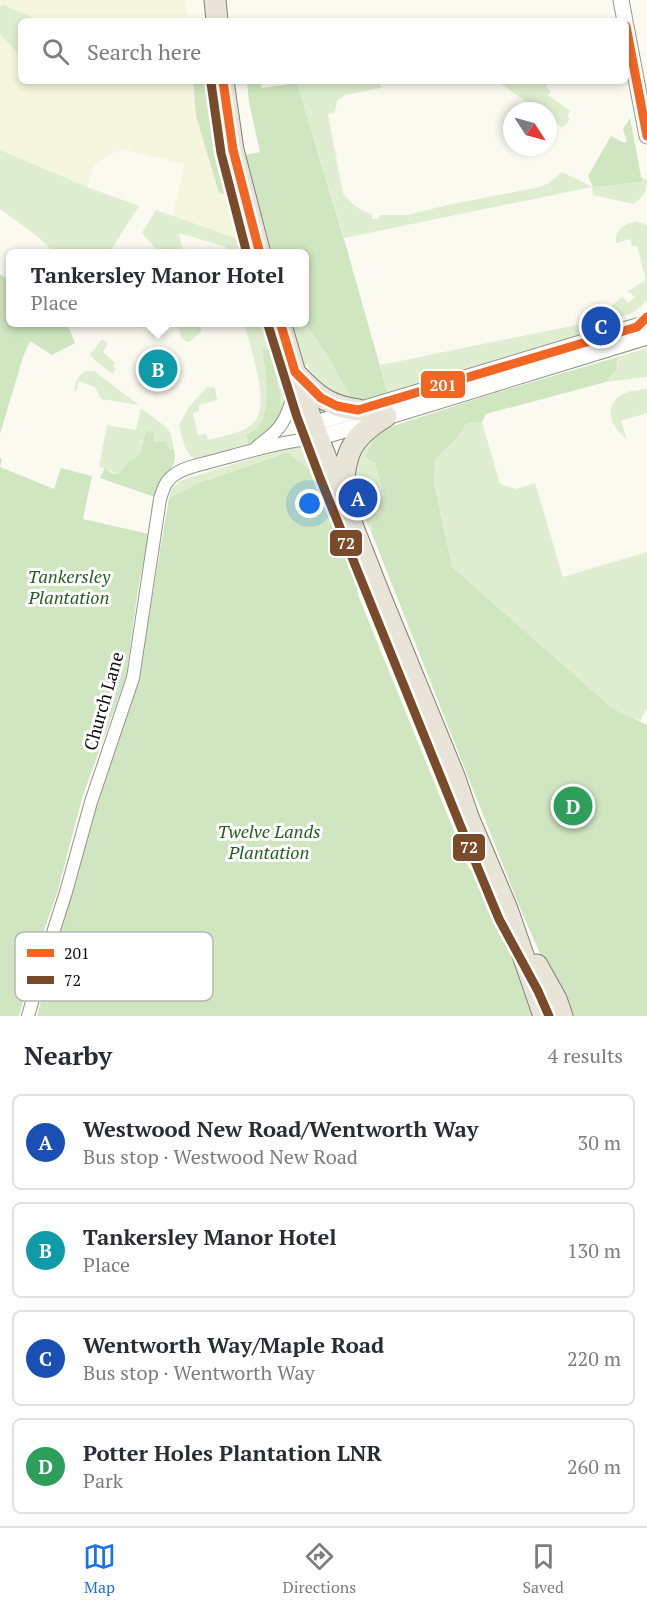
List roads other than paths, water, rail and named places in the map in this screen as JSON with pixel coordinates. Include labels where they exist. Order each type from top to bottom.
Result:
[{"type":"highway","points":[[215,0],[217,18]]},
{"type":"highway","points":[[223,84],[233,150],[259,249]]},
{"type":"highway","points":[[281,327],[315,431],[454,776],[468,817],[507,909],[544,1016]]},
{"type":"highway","points":[[296,376],[321,398],[337,406],[358,410]]},
{"type":"highway","points":[[342,499],[346,463],[355,442],[369,426],[386,416]]},
{"type":"highway","points":[[507,909],[556,999],[562,1016]]},
{"type":"street","points":[[621,0],[624,18]]},
{"type":"street","points":[[629,42],[647,136]]},
{"type":"street","points":[[315,431],[358,410],[644,326]]},
{"type":"street","points":[[315,431],[386,416],[644,326]]},
{"type":"street","name":"Church Lane","points":[[253,450],[270,437],[282,423],[291,403],[296,376]]},
{"type":"street","name":"Church Lane","points":[[54,932],[91,802],[133,678],[160,499],[164,487],[171,477],[183,470],[297,440],[315,431]]},
{"type":"street","name":"Church Lane","points":[[28,1016],[33,1001]]},
{"type":"place","name":"Wentworth Way/Maple Road","points":[[601,326]]},
{"type":"place","name":"Tankersley Manor Hotel","points":[[158,369]]},
{"type":"place","name":"Westwood New Road/Wentworth Way","points":[[358,498]]},
{"type":"place","name":"Potter Holes Plantation LNR","points":[[573,806]]},
{"type":"park label","name":"Tankersley Plantation","points":[[69,586]]},
{"type":"park label","name":"Twelve Lands Plantation","points":[[269,841]]}]
